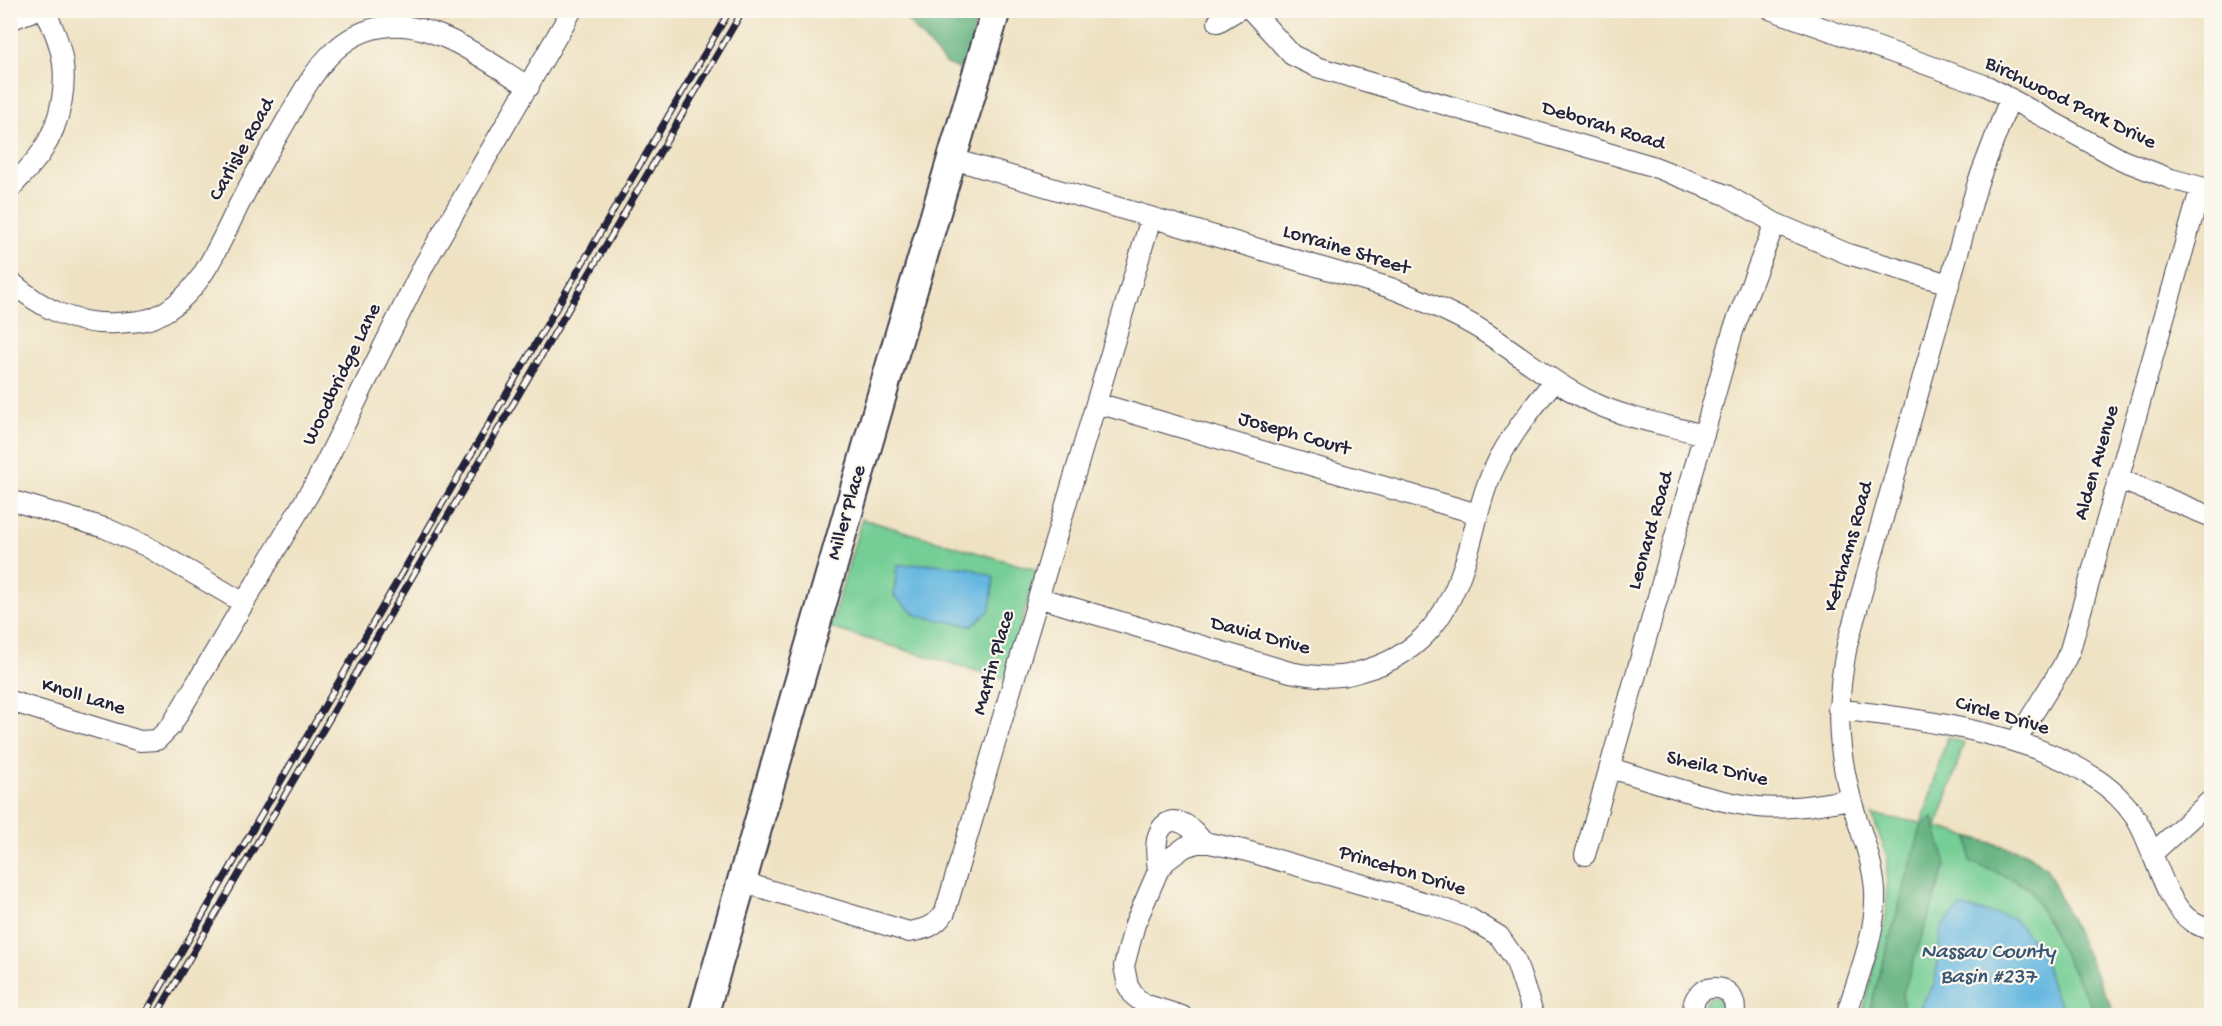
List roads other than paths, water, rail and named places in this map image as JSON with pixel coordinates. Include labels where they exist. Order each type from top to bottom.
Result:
[{"type":"street","points":[[10,20],[36,10]]},
{"type":"street","points":[[10,189],[41,153],[60,114],[64,86],[62,57],[45,10]]},
{"type":"street","name":"Woodbridge Lane","points":[[140,741],[157,740],[171,726],[317,480],[424,265],[572,10]]},
{"type":"street","name":"Miller Place","points":[[703,1016],[890,367],[996,10]]},
{"type":"street","points":[[1218,22],[1238,10]]},
{"type":"street","name":"Deborah Road","points":[[1251,10],[1292,55],[1317,67],[1652,166],[1726,195],[1775,223],[1848,254],[1949,284]]},
{"type":"street","name":"Birchwood Park Drive","points":[[1772,10],[1987,86],[2122,160],[2171,179],[2206,189]]},
{"type":"street","name":"Carlisle Road","points":[[10,281],[33,300],[75,319],[107,323],[137,321],[155,317],[170,308],[197,283],[211,262],[243,196],[321,62],[345,42],[374,28],[392,25],[418,27],[464,47],[529,87]]},
{"type":"street","name":"Ketchams Road","points":[[1846,1016],[1874,921],[1875,894],[1873,872],[1840,754],[1838,709],[1840,682],[1847,645],[1978,182],[2010,98]]},
{"type":"street","name":"Lorraine Street","points":[[953,159],[1391,288],[1439,308],[1486,332],[1554,381],[1594,403],[1704,435]]},
{"type":"street","name":"Alden Avenue","points":[[2016,741],[2070,650],[2206,189]]},
{"type":"street","name":"Martin Place","points":[[742,882],[909,932],[928,929],[938,923],[945,912],[951,899],[1151,218]]},
{"type":"street","name":"Leonard Road","points":[[1585,855],[1733,331],[1775,223]]},
{"type":"street","name":"David Drive","points":[[1040,598],[1290,672],[1315,676],[1341,676],[1385,664],[1415,645],[1445,611],[1463,569],[1487,485],[1499,457],[1554,381]]},
{"type":"street","name":"Joseph Court","points":[[1097,403],[1478,514]]},
{"type":"street","points":[[2119,480],[2211,518]]},
{"type":"street","points":[[10,500],[116,532],[146,546],[244,603]]},
{"type":"street","name":"Knoll Lane","points":[[10,701],[140,741]]},
{"type":"street","name":"Circle Drive","points":[[1838,709],[1919,720],[2016,741],[2071,763],[2110,789],[2135,817],[2173,900],[2192,922],[2211,931]]},
{"type":"street","name":"Sheila Drive","points":[[1610,768],[1723,800],[1757,807],[1780,808],[1851,800]]},
{"type":"street","points":[[2152,854],[2211,799]]},
{"type":"street","points":[[1158,871],[1156,847],[1159,833],[1165,825],[1174,821],[1183,823],[1194,830],[1203,843]]},
{"type":"street","points":[[1182,1016],[1143,1004],[1128,986],[1124,966],[1135,924],[1158,871],[1180,850],[1203,843]]},
{"type":"street","name":"Princeton Drive","points":[[1203,843],[1243,850],[1430,904],[1469,918],[1499,936],[1515,959],[1534,1016]]},
{"type":"street","points":[[1694,1016],[1692,1007],[1698,994],[1718,987],[1730,994],[1734,1000],[1734,1016]]},
{"type":"water","points":[[933,564],[970,568],[994,577],[990,610],[972,626],[918,616],[894,596],[897,565]]},
{"type":"water","name":"Nassau County Basin #237","points":[[1961,907],[2013,918],[2041,950],[2054,993],[2068,1015],[1918,1015],[1918,1010],[1935,983],[1941,927]]},
{"type":"railway","points":[[144,1016],[730,10]]},
{"type":"railway","points":[[156,1016],[743,10]]}]
